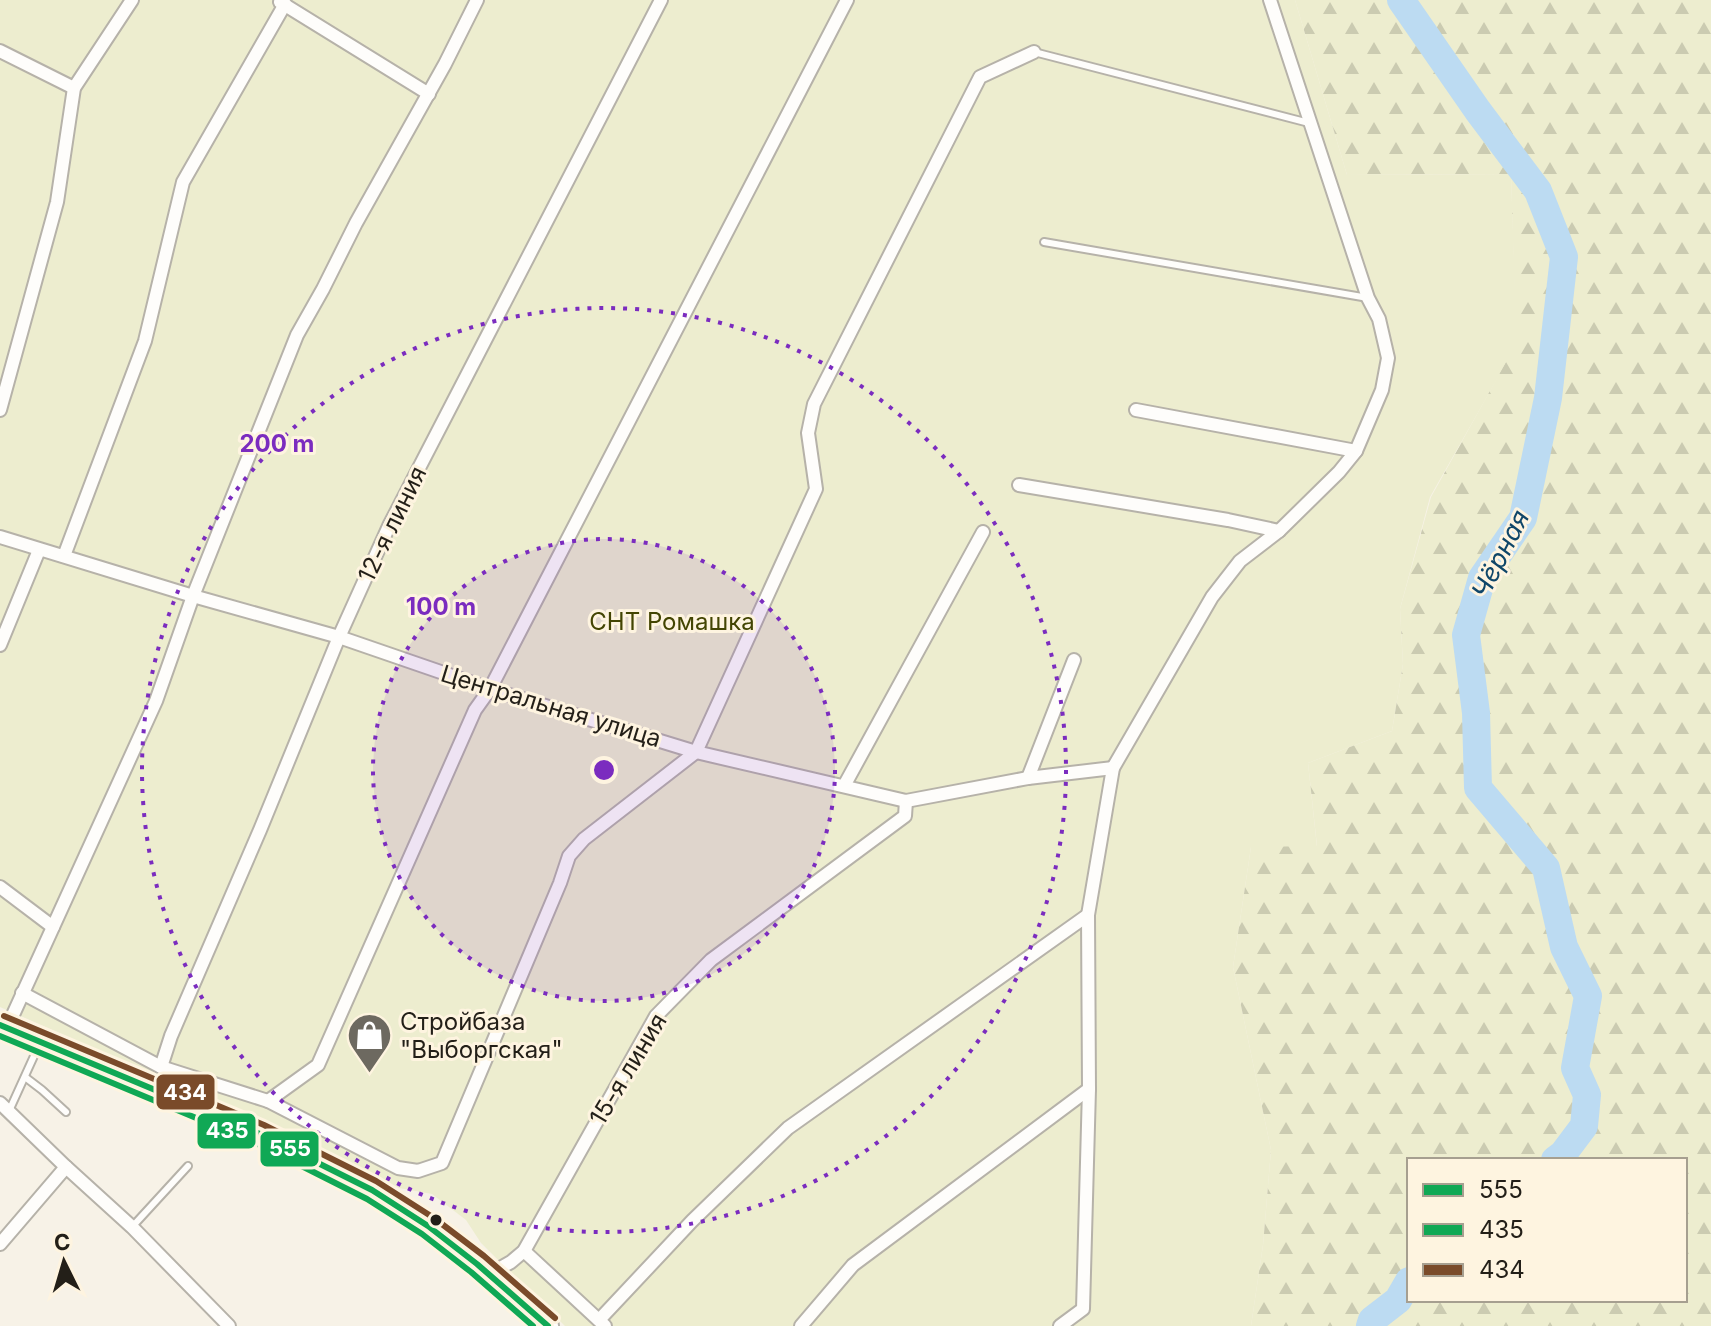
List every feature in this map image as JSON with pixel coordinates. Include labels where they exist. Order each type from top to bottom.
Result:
[{"type":"main road","points":[[3,1026],[260,1134],[372,1190],[428,1226],[490,1274],[548,1326]]},
{"type":"street","points":[[0,410],[57,202],[74,88],[132,0]]},
{"type":"street","points":[[3,1026],[22,993],[156,701],[193,596],[297,335],[477,0]]},
{"type":"street","name":"12-я линия","points":[[161,1067],[171,1036],[339,637],[389,526],[661,0]]},
{"type":"street","points":[[268,1101],[318,1065],[475,710],[490,689],[847,0]]},
{"type":"street","points":[[1060,1326],[1083,1309],[1089,1089],[1088,915],[1113,768],[1212,597],[1240,561],[1279,531],[1356,451],[1382,390],[1388,358],[1379,319],[1368,298],[1270,0]]},
{"type":"street","points":[[64,556],[145,341],[183,182],[281,2],[429,94]]},
{"type":"street","points":[[0,51],[74,88]]},
{"type":"street","points":[[22,993],[161,1067],[268,1101],[398,1168],[418,1171],[442,1163],[569,856],[584,839],[696,752],[816,489],[808,433],[814,404],[980,77],[1034,52]]},
{"type":"street","points":[[1136,410],[1356,451]]},
{"type":"street","points":[[1019,485],[1279,531]]},
{"type":"street","points":[[844,786],[983,532]]},
{"type":"street","name":"Центральная улица","points":[[0,537],[339,637],[490,689],[696,752],[906,801],[1028,778],[1113,768]]},
{"type":"street","points":[[0,645],[39,550]]},
{"type":"street","points":[[1028,778],[1074,660]]},
{"type":"street","name":"15-я линия","points":[[490,1274],[524,1251],[656,1016],[711,960],[905,816],[906,801]]},
{"type":"street","points":[[0,887],[53,927]]},
{"type":"street","points":[[524,1251],[602,1323],[692,1221],[788,1128],[1088,915]]},
{"type":"street","points":[[801,1326],[853,1265],[1089,1089]]},
{"type":"street","points":[[5,1107],[132,1227],[229,1326]]},
{"type":"street","points":[[0,1244],[66,1167]]},
{"type":"lane","points":[[1034,52],[1310,123]]},
{"type":"lane","points":[[1044,242],[1368,298]]},
{"type":"lane","points":[[5,1107],[25,1077],[41,1042]]},
{"type":"lane","points":[[25,1077],[66,1112]]},
{"type":"lane","points":[[132,1227],[188,1166]]},
{"type":"green space","name":"СНТ Ромашка","points":[[0,0],[1295,0],[1347,175],[1511,174],[1517,344],[1430,497],[1400,609],[1403,664],[1392,731],[1308,763],[1317,847],[1251,847],[1233,967],[1271,1150],[1263,1245],[1251,1326],[565,1326],[481,1243],[466,1220],[432,1194],[399,1188],[333,1153],[0,1007]]},
{"type":"green space","points":[[1295,0],[1711,0],[1711,1326],[1251,1326],[1263,1245],[1271,1150],[1233,967],[1251,847],[1317,846],[1308,763],[1392,731],[1403,664],[1400,609],[1431,497],[1516,344],[1511,174],[1347,175]]},
{"type":"waterway","name":"Чёрная","points":[[1401,0],[1538,191],[1564,257],[1548,398],[1523,518],[1482,578],[1466,635],[1476,713],[1478,788],[1546,868],[1564,947],[1588,996],[1575,1068],[1587,1095],[1584,1126],[1558,1158]]},
{"type":"waterway","name":"Чёрная","points":[[1370,1326],[1372,1320],[1398,1300],[1407,1284]]},
{"type":"transit line","name":"434","points":[[4,1016],[264,1125],[376,1181],[434,1218],[484,1256],[555,1318]]},
{"type":"transit line","name":"555","points":[[0,1025],[260,1134],[372,1190],[428,1226],[548,1326]]},
{"type":"transit line","name":"435","points":[[0,1036],[256,1143],[367,1199],[422,1234],[533,1326]]},
{"type":"place","name":"Стройбаза \"Выборгская\"","points":[[369,1074]]}]
